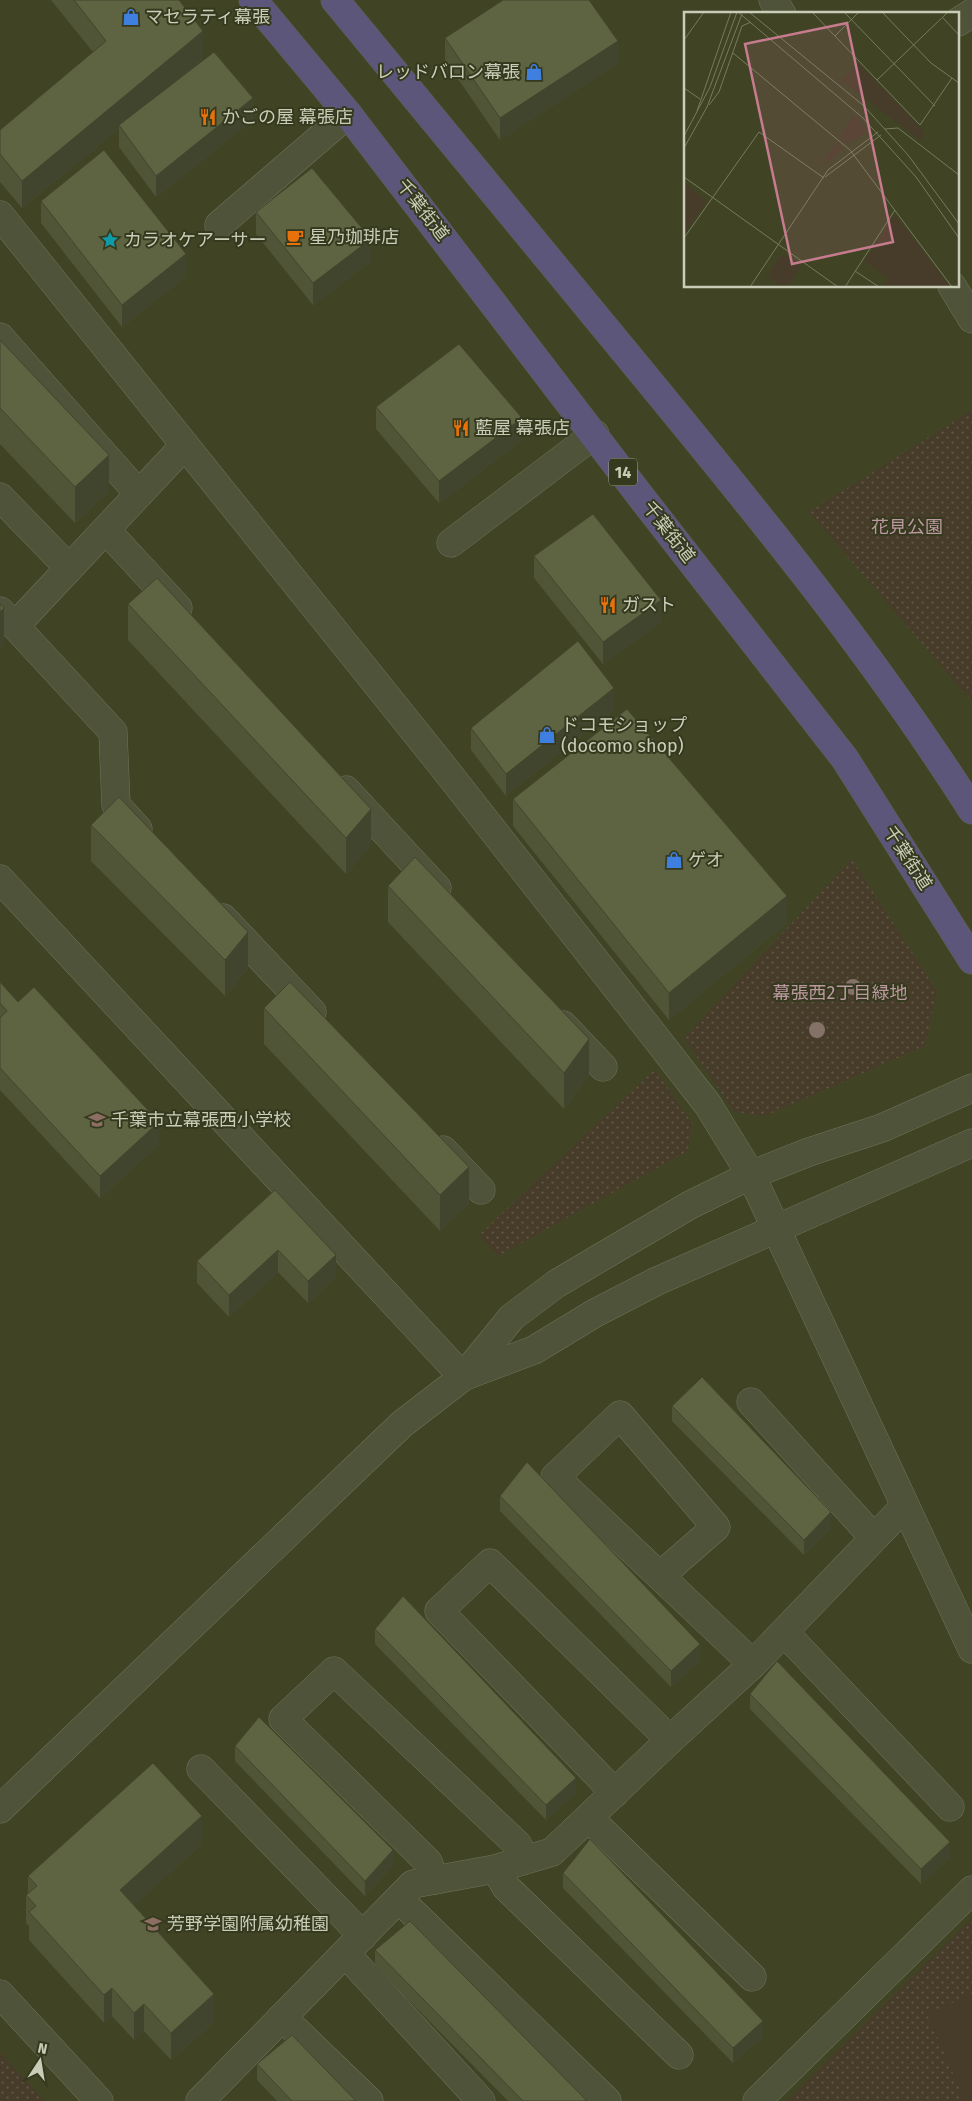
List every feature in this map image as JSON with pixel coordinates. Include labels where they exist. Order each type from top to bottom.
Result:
[{"type":"highway","name":"千葉街道","points":[[253,0],[348,114],[845,760],[972,960]]},
{"type":"highway","points":[[335,0],[768,527],[905,708],[972,810]]},
{"type":"street","points":[[773,0],[781,12]]},
{"type":"street","points":[[960,21],[972,14]]},
{"type":"street","points":[[219,225],[348,114]]},
{"type":"street","points":[[0,215],[443,767],[708,1105],[751,1175],[972,1649]]},
{"type":"street","points":[[953,288],[972,319]]},
{"type":"street","points":[[0,337],[139,494]]},
{"type":"street","points":[[451,543],[595,434]]},
{"type":"street","points":[[156,848],[116,805],[114,732],[7,618],[69,568],[185,445]]},
{"type":"street","points":[[0,497],[69,568]]},
{"type":"street","points":[[106,530],[193,624]]},
{"type":"street","points":[[327,769],[455,907]]},
{"type":"street","points":[[0,879],[463,1377]]},
{"type":"street","points":[[204,898],[332,1033]]},
{"type":"street","points":[[549,1009],[603,1067]]},
{"type":"street","points":[[0,1809],[402,1424],[463,1377],[512,1316],[556,1284],[690,1205],[751,1175],[809,1152],[882,1128],[972,1088]]},
{"type":"street","points":[[427,1133],[481,1190]]},
{"type":"street","points":[[463,1377],[534,1350],[596,1313],[657,1281],[972,1143]]},
{"type":"street","points":[[751,1402],[874,1538]]},
{"type":"street","points":[[660,1576],[716,1527],[620,1415],[555,1477],[753,1664]]},
{"type":"street","points":[[210,2098],[282,2017],[413,1884],[495,1869],[552,1852],[753,1664],[905,1506]]},
{"type":"street","points":[[615,1793],[439,1611],[490,1563],[670,1740]]},
{"type":"street","points":[[784,1632],[950,1807]]},
{"type":"street","points":[[435,1880],[428,1862],[283,1719],[334,1671],[518,1845],[522,1861]]},
{"type":"street","points":[[201,1769],[354,1945],[481,2101]]},
{"type":"street","points":[[589,1818],[752,1977]]},
{"type":"street","points":[[495,1869],[506,1887],[679,2055]]},
{"type":"street","points":[[757,2101],[972,1890]]},
{"type":"street","points":[[399,1899],[607,2101]]},
{"type":"street","points":[[0,1994],[99,2101]]},
{"type":"street","points":[[282,2017],[369,2101]]},
{"type":"green space","name":"花見公園","points":[[972,410],[972,702],[809,512]]},
{"type":"green space","name":"幕張西2丁目緑地","points":[[852,859],[937,991],[925,1046],[765,1116],[734,1112],[684,1038]]},
{"type":"green space","points":[[655,1069],[692,1123],[688,1151],[498,1256],[479,1235]]},
{"type":"green space","points":[[972,1918],[972,2101],[787,2101]]},
{"type":"green space","points":[[972,1994],[972,2101],[965,2101],[927,2014]]},
{"type":"green space","points":[[0,2052],[45,2101],[0,2101]]},
{"type":"building","points":[[74,0],[179,0],[203,31],[22,181],[0,154],[0,130],[106,41]]},
{"type":"building","points":[[503,0],[589,0],[618,41],[500,118],[445,38]]},
{"type":"building","points":[[214,52],[253,98],[156,176],[119,125]]},
{"type":"building","points":[[104,150],[186,254],[122,305],[41,201]]},
{"type":"building","points":[[312,168],[371,239],[313,283],[256,212]]},
{"type":"building","points":[[0,340],[109,455],[75,487],[0,408]]},
{"type":"building","points":[[459,344],[522,418],[439,481],[376,407]]},
{"type":"building","points":[[593,514],[661,600],[603,642],[534,556]]},
{"type":"building","points":[[157,578],[371,809],[346,838],[128,604]]},
{"type":"building","points":[[0,603],[4,608],[0,612]]},
{"type":"building","points":[[578,641],[614,688],[506,774],[471,728]]},
{"type":"building","points":[[627,709],[787,896],[669,993],[513,799]]},
{"type":"building","points":[[119,797],[248,932],[225,960],[91,825]]},
{"type":"building","points":[[415,857],[589,1039],[564,1073],[388,886]]},
{"type":"building","points":[[0,982],[18,1002],[34,987],[159,1122],[100,1176],[0,1068],[0,1018],[7,1011],[0,1003]]},
{"type":"building","points":[[290,982],[469,1167],[440,1195],[264,1008]]},
{"type":"building","points":[[275,1190],[336,1255],[308,1281],[278,1250],[229,1295],[197,1261]]},
{"type":"building","points":[[702,1377],[831,1512],[804,1540],[672,1406]]},
{"type":"building","points":[[527,1462],[700,1644],[671,1671],[500,1496]]},
{"type":"building","points":[[403,1596],[576,1778],[546,1805],[375,1629]]},
{"type":"building","points":[[777,1661],[950,1842],[921,1869],[750,1694]]},
{"type":"building","points":[[259,1717],[393,1850],[365,1881],[235,1746]]},
{"type":"building","points":[[153,1763],[202,1816],[120,1890],[214,1994],[171,2033],[144,2004],[134,2013],[112,1988],[104,1995],[29,1912],[36,1906],[26,1895],[37,1886],[28,1876]]},
{"type":"building","points":[[590,1839],[763,2021],[733,2048],[563,1873]]},
{"type":"building","points":[[410,1921],[587,2101],[523,2101],[375,1950]]},
{"type":"building","points":[[292,2035],[356,2101],[292,2101],[257,2064]]},
{"type":"place","name":"マセラティ幕張","points":[[131,17]]},
{"type":"place","name":"レッドバロン幕張","points":[[534,72]]},
{"type":"place","name":"かごの屋 幕張店","points":[[208,117]]},
{"type":"place","name":"星乃珈琲店","points":[[295,237]]},
{"type":"place","name":"カラオケアーサー","points":[[110,240]]},
{"type":"place","name":"藍屋 幕張店","points":[[461,428]]},
{"type":"place","name":"ガスト","points":[[608,605]]},
{"type":"place","name":"ドコモショップ (docomo shop)","points":[[547,735]]},
{"type":"place","name":"ゲオ","points":[[674,860]]},
{"type":"place","name":"千葉市立幕張西小学校","points":[[97,1120]]},
{"type":"place","name":"芳野学園附属幼稚園","points":[[153,1924]]}]
